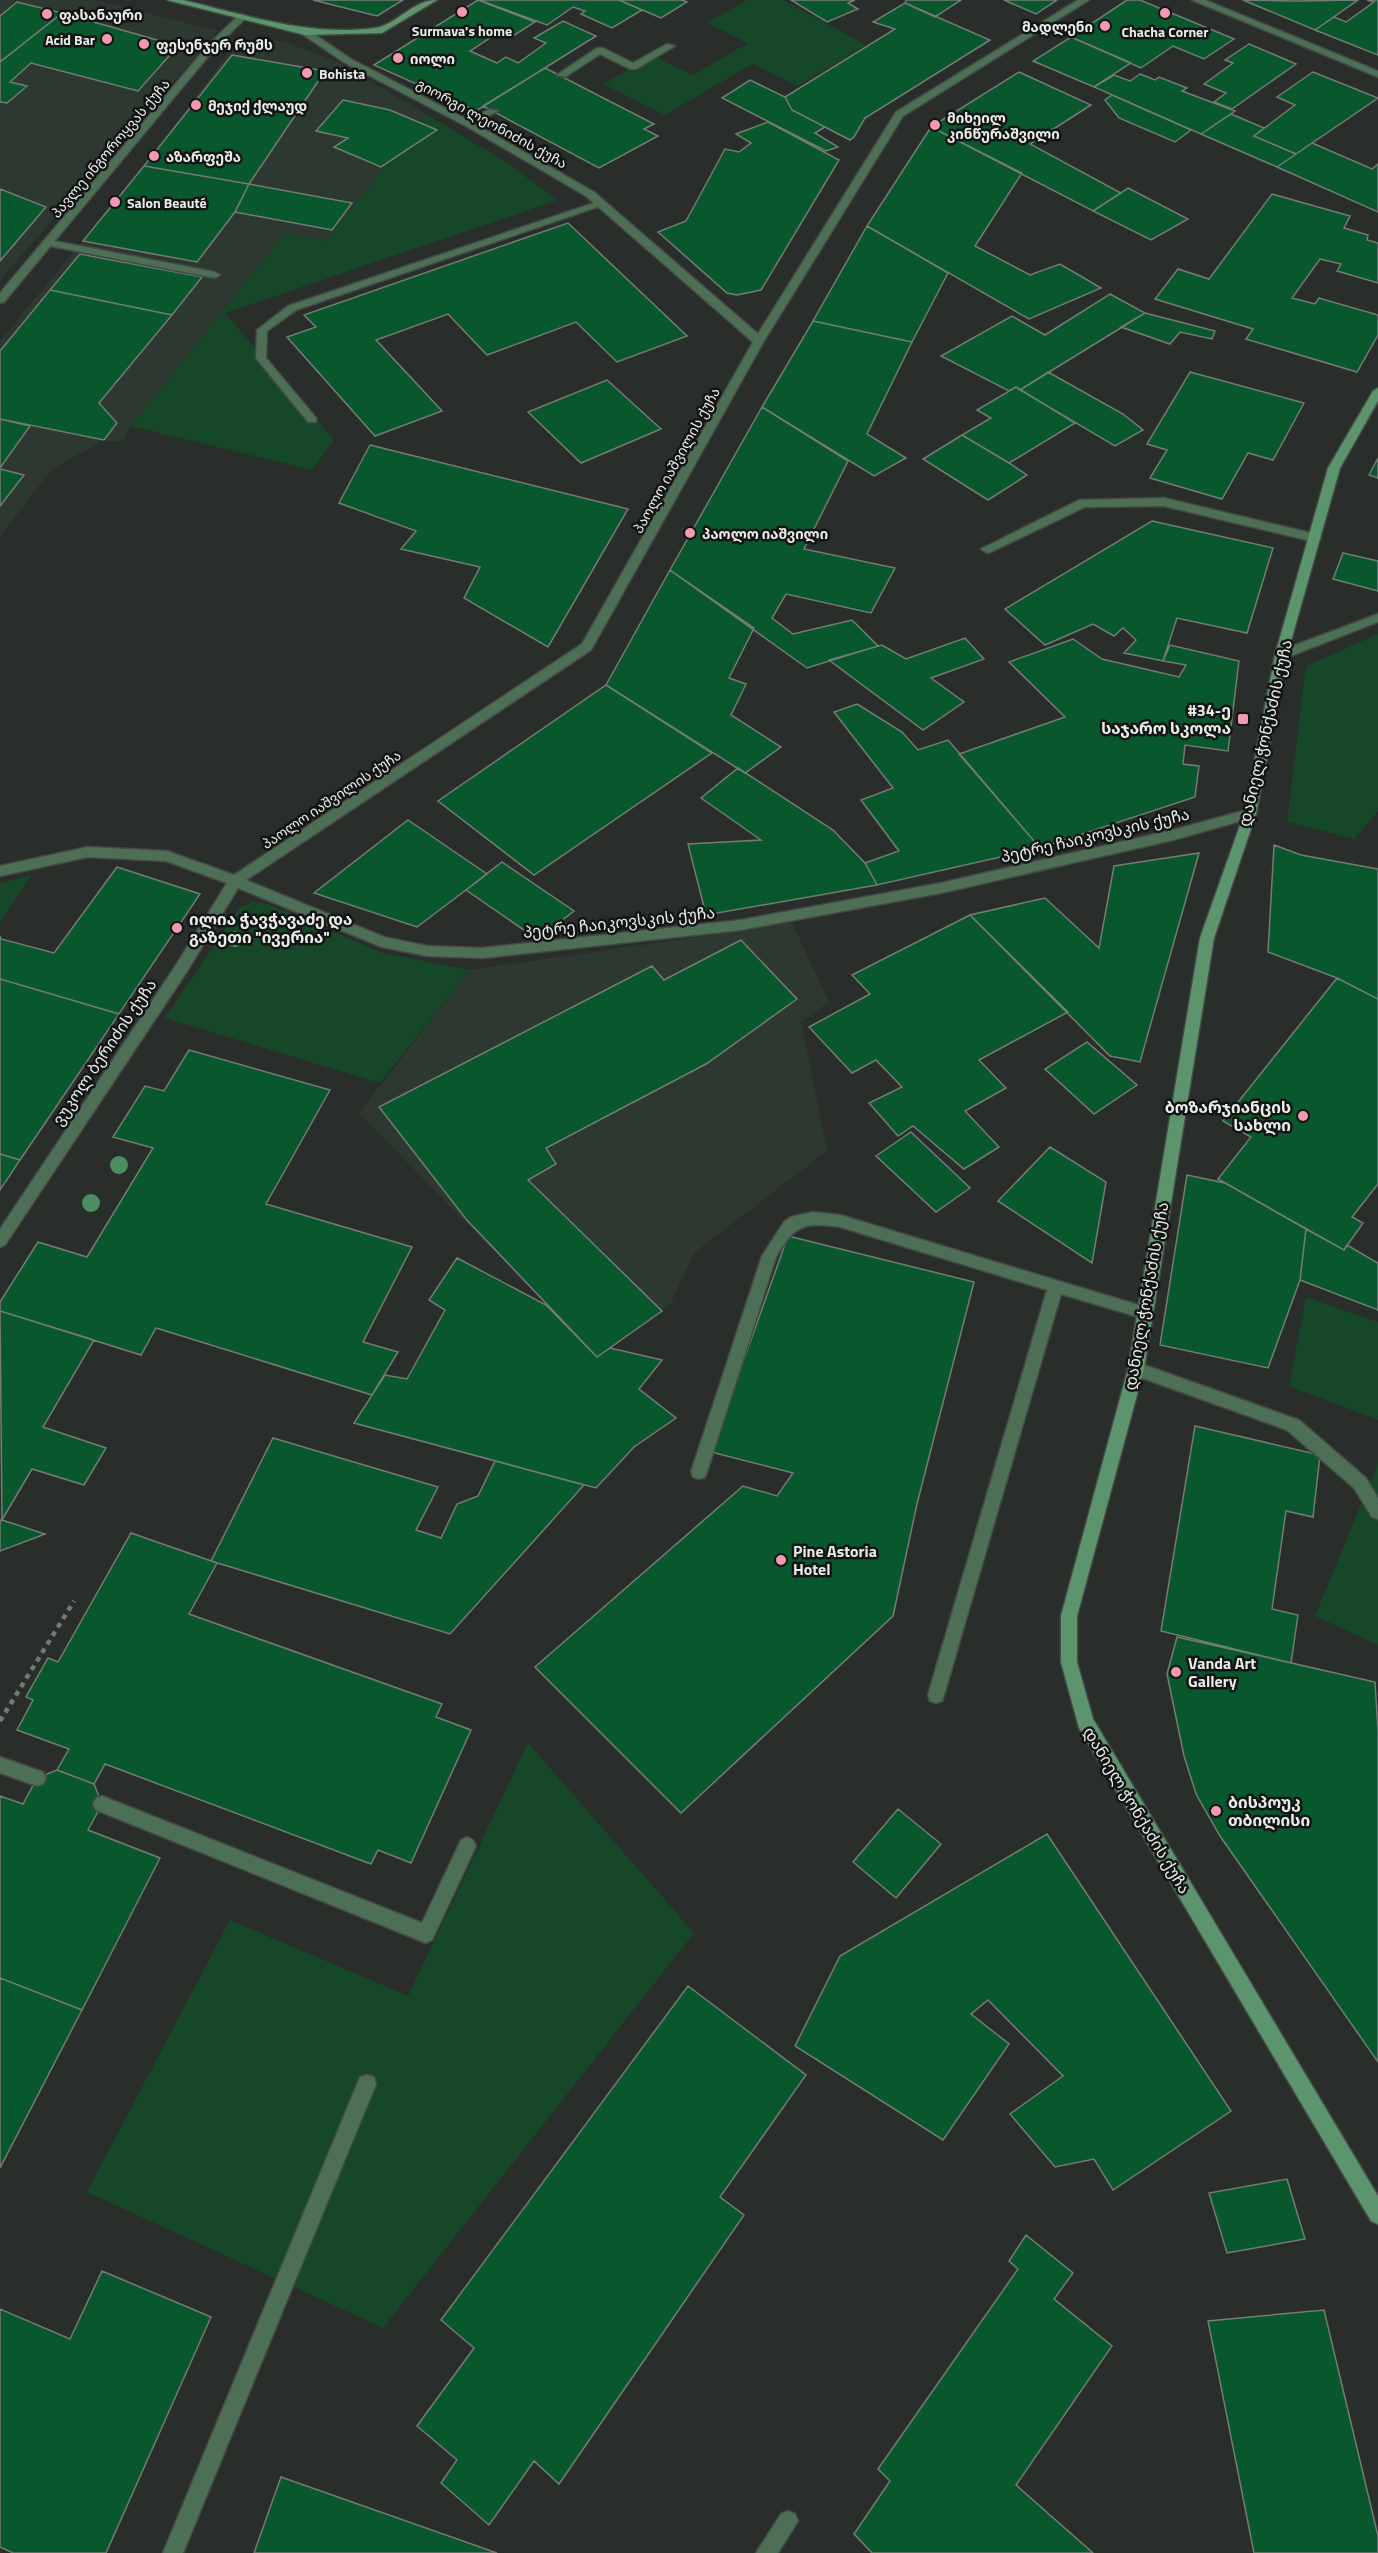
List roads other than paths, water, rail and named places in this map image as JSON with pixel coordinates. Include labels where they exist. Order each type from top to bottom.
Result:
[{"type":"street","name":"გიორგი ლეონიძის ქუჩა","points":[[172,0],[305,32],[348,61],[467,123],[590,194],[759,341]]},
{"type":"street","points":[[305,32],[380,31],[432,0]]},
{"type":"street","name":"პაოლო იაშვილის ქუჩა","points":[[235,881],[587,647],[759,341],[899,114],[1084,0]]},
{"type":"street","points":[[1197,0],[1378,74]]},
{"type":"street","name":"პავლე ინგოროყვას ქუჩა","points":[[0,300],[213,45],[243,16]]},
{"type":"street","points":[[562,75],[600,50],[633,67],[670,46]]},
{"type":"street","points":[[467,123],[492,111]]},
{"type":"street","points":[[312,420],[261,358],[262,330],[292,308],[601,204]]},
{"type":"street","points":[[49,243],[215,275]]},
{"type":"street","name":"დანიელ ჭონქაძის ქუჩა","points":[[1378,391],[1334,468],[1281,655],[1250,814],[1207,938],[1136,1369],[1069,1616],[1069,1662],[1085,1722],[1378,2214]]},
{"type":"street","points":[[987,549],[1083,503],[1164,502],[1315,538]]},
{"type":"street","points":[[1281,655],[1378,618]]},
{"type":"street","name":"პეტრე ჩაიკოვსკის ქუჩა","points":[[0,872],[88,852],[167,856],[235,881],[382,942],[427,951],[482,953],[741,925],[941,888],[1173,835],[1250,814]]},
{"type":"street","name":"ვუკოლ ბერიძის ქუჩა","points":[[0,1241],[180,969],[235,881]]},
{"type":"street","points":[[699,1472],[769,1256],[785,1228],[811,1216],[840,1221],[1145,1313]]},
{"type":"street","points":[[936,1695],[1056,1286]]},
{"type":"street","points":[[1136,1369],[1293,1425],[1360,1482],[1378,1512]]},
{"type":"street","points":[[0,1765],[37,1778]]},
{"type":"street","points":[[102,1804],[426,1934],[468,1846]]},
{"type":"street","points":[[173,2553],[367,2084]]},
{"type":"street","points":[[766,2553],[788,2521]]},
{"type":"place","name":"Surmava's home","points":[[462,12]]},
{"type":"place","name":"Chacha Corner","points":[[1165,13]]},
{"type":"place","name":"ფასანაური","points":[[47,14]]},
{"type":"place","name":"მადლენი","points":[[1105,26]]},
{"type":"place","name":"Acid Bar","points":[[107,39]]},
{"type":"place","name":"ფესენჯერ რუმს","points":[[144,44]]},
{"type":"place","name":"იოლი","points":[[398,58]]},
{"type":"place","name":"Bohista","points":[[307,73]]},
{"type":"place","name":"მეჯიქ ქლაუდ","points":[[196,105]]},
{"type":"place","name":"მიხეილ კინწურაშვილი","points":[[935,125]]},
{"type":"place","name":"აზარფეშა","points":[[154,156]]},
{"type":"place","name":"Salon Beauté","points":[[115,202]]},
{"type":"place","name":"პაოლო იაშვილი","points":[[690,533]]},
{"type":"place","name":"#34-ე საჯარო სკოლა","points":[[1243,719]]},
{"type":"place","name":"ილია ჭავჭავაძე და გაზეთი \"ივერია\"","points":[[177,928]]},
{"type":"place","name":"ბოზარჯიანცის სახლი","points":[[1303,1116]]},
{"type":"place","name":"Pine Astoria Hotel","points":[[781,1560]]},
{"type":"place","name":"Vanda Art Gallery","points":[[1176,1672]]},
{"type":"place","name":"ბისპოუკ თბილისი","points":[[1216,1811]]}]
